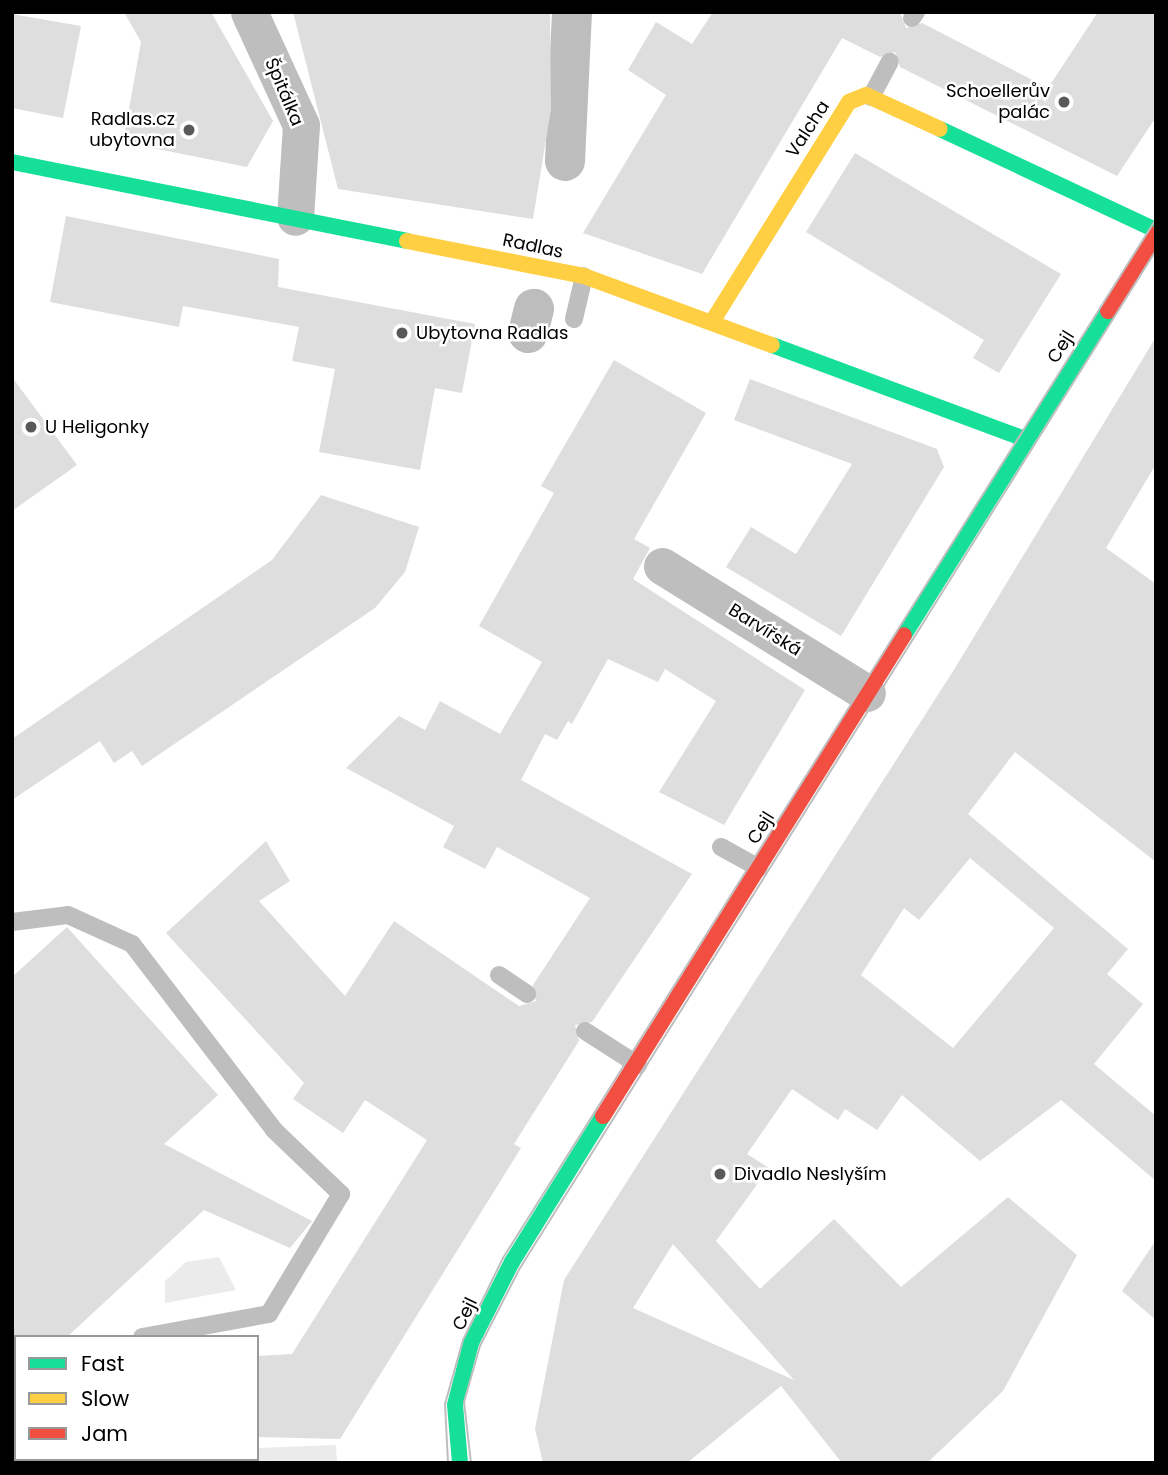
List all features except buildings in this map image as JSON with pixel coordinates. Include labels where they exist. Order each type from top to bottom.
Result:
[{"type":"street","name":"Špitálka","points":[[249,12],[301,125],[295,217]]},
{"type":"street","name":"Valcha","points":[[712,322],[849,102],[871,97]]},
{"type":"street","points":[[871,97],[1156,232]]},
{"type":"street","name":"Radlas","points":[[12,162],[584,276],[1025,439]]},
{"type":"street","name":"Cejl","points":[[460,1463],[455,1405],[471,1343],[512,1262],[638,1065],[1156,232]]},
{"type":"street","name":"Barvířská","points":[[662,566],[867,693]]},
{"type":"lane","points":[[871,97],[890,62]]},
{"type":"lane","points":[[574,319],[584,276]]},
{"type":"lane","points":[[721,847],[759,868]]},
{"type":"lane","points":[[12,922],[68,915],[132,944],[274,1130],[341,1194],[270,1314],[153,1335]]},
{"type":"lane","points":[[499,975],[527,994]]},
{"type":"lane","points":[[586,1031],[638,1065]]},
{"type":"shaded area","points":[[219,1257],[236,1290],[165,1303],[165,1281],[186,1262]]},
{"type":"shaded area","points":[[336,1445],[337,1462],[259,1461],[259,1448]]},
{"type":"waterway","points":[[565,161],[572,12]]},
{"type":"waterway","points":[[528,333],[534,309]]},
{"type":"tram line","points":[[448,1463],[445,1404],[463,1340],[503,1258],[1156,219]]},
{"type":"tram line","points":[[471,1463],[464,1402],[480,1346],[520,1268],[1156,250]]},
{"type":"traffic: fast","points":[[940,129],[1156,230]]},
{"type":"traffic: fast","points":[[12,162],[407,241]]},
{"type":"traffic: fast","points":[[904,635],[1108,311]]},
{"type":"traffic: fast","points":[[772,345],[1025,439]]},
{"type":"traffic: fast","points":[[460,1463],[455,1405],[471,1343],[512,1262],[603,1116]]},
{"type":"traffic: slow","points":[[712,322],[849,102],[866,95],[940,129]]},
{"type":"traffic: slow","points":[[407,241],[584,276],[772,345]]},
{"type":"traffic: jam","points":[[1108,311],[1156,234]]},
{"type":"traffic: jam","points":[[603,1116],[904,635]]},
{"type":"place","name":"Schoellerův palác","points":[[1064,102]]},
{"type":"place","name":"Radlas.cz ubytovna","points":[[189,130]]},
{"type":"place","name":"Ubytovna Radlas","points":[[402,333]]},
{"type":"place","name":"U Heligonky","points":[[31,427]]},
{"type":"place","name":"Divadlo Neslyším","points":[[720,1174]]}]
